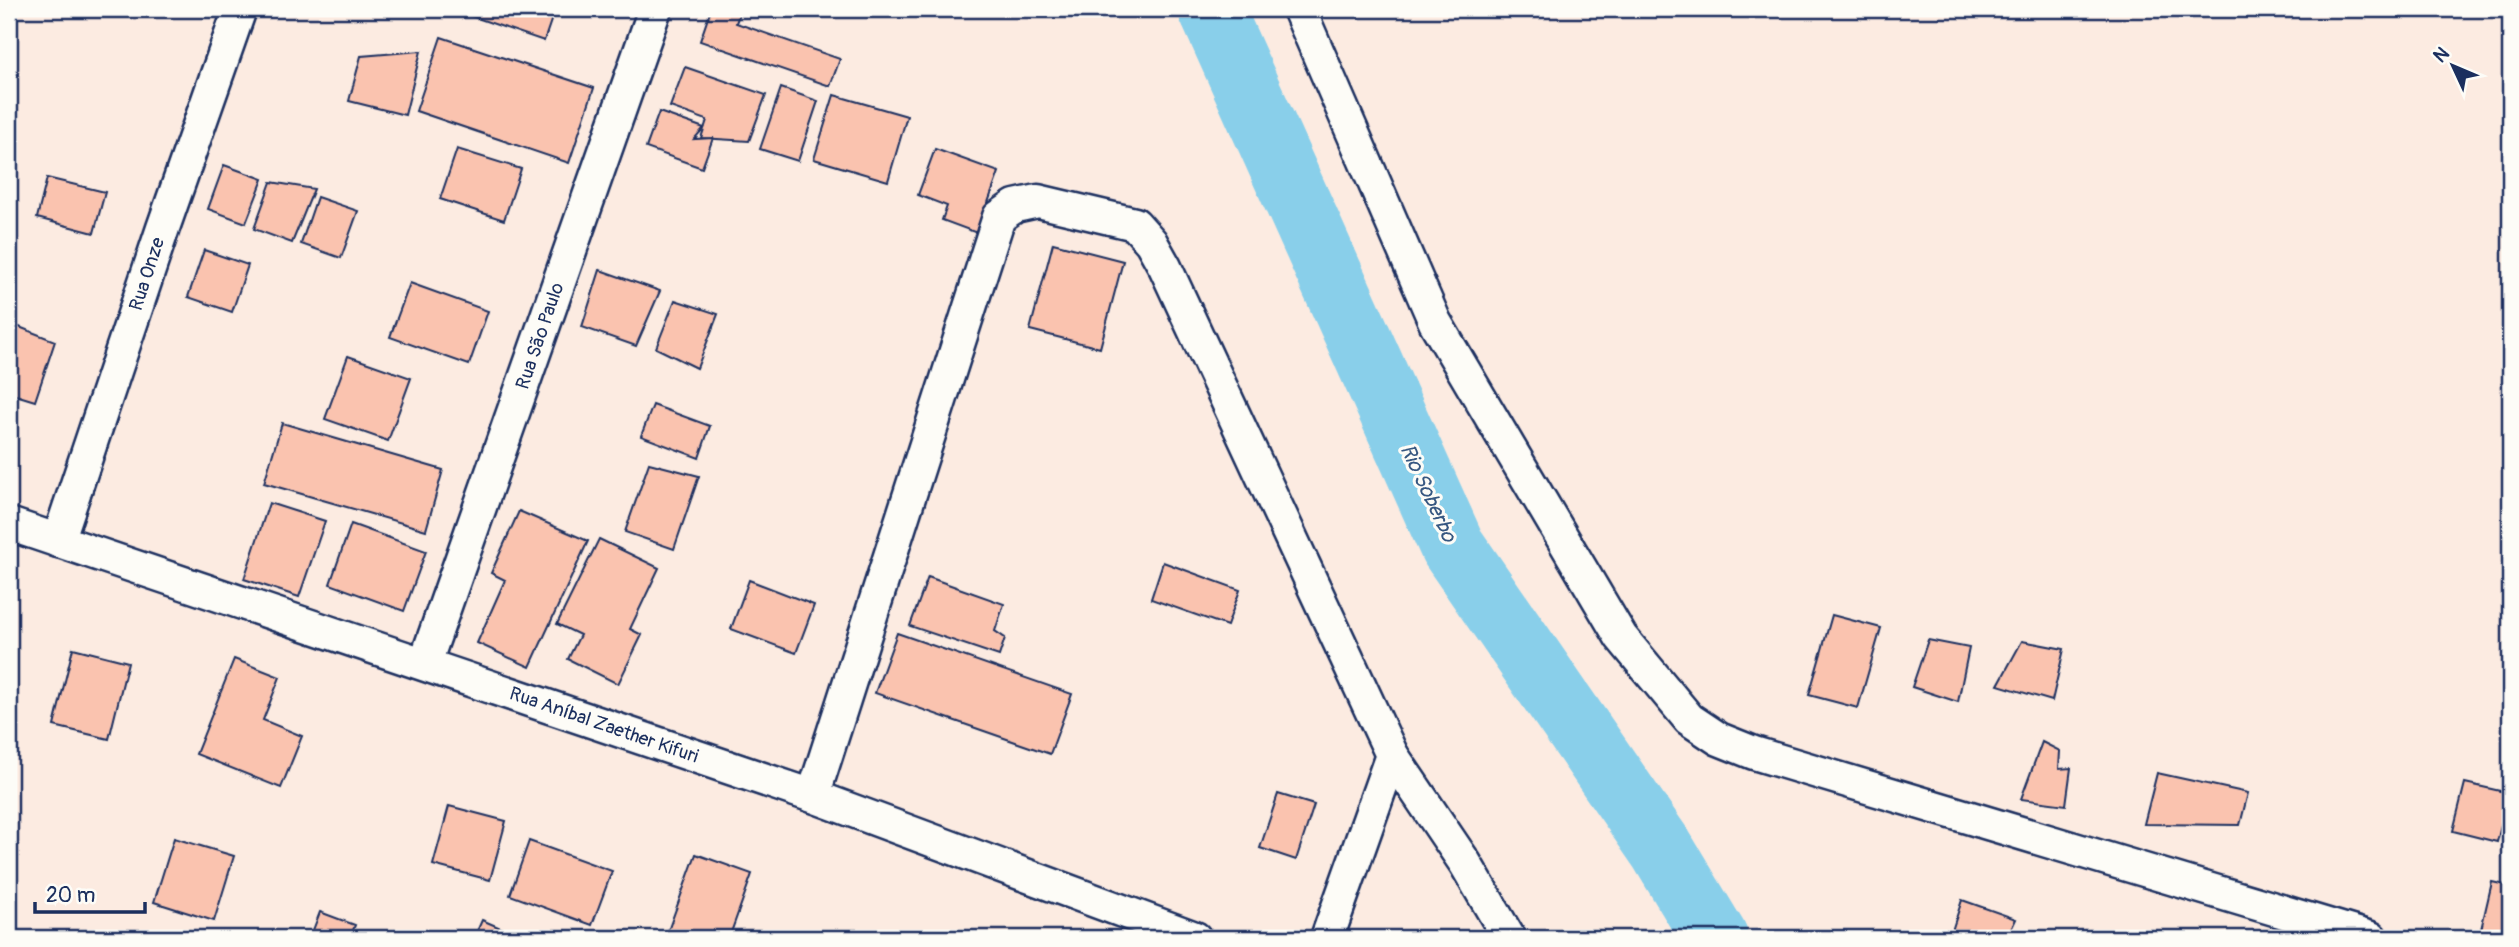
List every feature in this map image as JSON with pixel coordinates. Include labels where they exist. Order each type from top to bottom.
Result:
[{"type":"street","name":"Rua Onze","points":[[58,541],[240,9]]},
{"type":"street","name":"Rua São Paulo","points":[[425,663],[655,9]]},
{"type":"street","points":[[1298,9],[1435,322],[1621,637],[1689,719],[1719,739],[1754,753],[2371,938]]},
{"type":"street","points":[[813,796],[999,217],[1015,205],[1038,201],[1135,224],[1151,242],[1171,279],[1392,755],[1465,863],[1509,938]]},
{"type":"street","name":"Rua Aníbal Zaether Kifuri","points":[[9,524],[813,796],[1195,938]]},
{"type":"street","points":[[1327,938],[1392,755]]},
{"type":"building","points":[[471,9],[555,9],[544,41],[468,15]]},
{"type":"building","points":[[711,9],[741,9],[736,23],[840,59],[830,86],[700,41]]},
{"type":"building","points":[[441,37],[594,88],[569,163],[416,111]]},
{"type":"building","points":[[421,51],[405,115],[349,101],[361,56]]},
{"type":"building","points":[[685,67],[766,95],[749,141],[701,138],[707,120],[670,107]]},
{"type":"building","points":[[781,88],[818,101],[798,161],[760,149]]},
{"type":"building","points":[[834,95],[907,116],[888,181],[814,159]]},
{"type":"building","points":[[659,112],[704,128],[694,139],[713,138],[702,168],[646,148]]},
{"type":"building","points":[[457,149],[521,169],[504,220],[440,199]]},
{"type":"building","points":[[935,149],[999,172],[977,233],[942,220],[947,206],[918,195]]},
{"type":"building","points":[[224,165],[263,179],[246,223],[208,209]]},
{"type":"building","points":[[47,178],[105,192],[94,233],[37,218]]},
{"type":"building","points":[[271,182],[314,189],[292,243],[254,229]]},
{"type":"building","points":[[317,197],[358,211],[341,258],[301,244]]},
{"type":"building","points":[[1053,243],[1123,261],[1100,348],[1030,330]]},
{"type":"building","points":[[204,250],[248,265],[232,312],[188,297]]},
{"type":"building","points":[[600,270],[660,291],[636,346],[582,327]]},
{"type":"building","points":[[410,283],[488,311],[469,365],[390,337]]},
{"type":"building","points":[[675,300],[718,314],[697,368],[656,348]]},
{"type":"building","points":[[9,323],[55,341],[35,401],[9,393]]},
{"type":"building","points":[[348,356],[411,378],[388,441],[325,419]]},
{"type":"building","points":[[653,405],[710,426],[699,458],[641,436]]},
{"type":"building","points":[[282,423],[443,470],[426,530],[264,483]]},
{"type":"building","points":[[649,463],[699,476],[674,549],[625,532]]},
{"type":"building","points":[[269,503],[325,521],[299,597],[244,579]]},
{"type":"building","points":[[519,511],[588,541],[530,667],[477,643],[505,580],[491,573]]},
{"type":"building","points":[[351,524],[426,551],[404,611],[330,584]]},
{"type":"building","points":[[599,539],[659,568],[630,629],[642,635],[618,684],[568,659],[580,635],[557,624]]},
{"type":"building","points":[[1163,562],[1240,590],[1227,626],[1151,599]]},
{"type":"building","points":[[928,577],[1004,604],[995,631],[1005,638],[999,656],[910,626]]},
{"type":"building","points":[[749,580],[814,605],[796,653],[731,629]]},
{"type":"building","points":[[1832,615],[1881,628],[1858,708],[1809,695]]},
{"type":"building","points":[[897,633],[1072,694],[1050,754],[875,693]]},
{"type":"building","points":[[1928,640],[1969,648],[1958,702],[1912,687]]},
{"type":"building","points":[[2022,641],[2064,649],[2052,701],[1998,685]]},
{"type":"building","points":[[73,648],[128,662],[109,739],[54,726]]},
{"type":"building","points":[[234,659],[280,677],[263,720],[302,736],[281,788],[196,754]]},
{"type":"building","points":[[2042,742],[2060,751],[2059,769],[2071,768],[2066,805],[2021,799]]},
{"type":"building","points":[[2157,773],[2248,793],[2240,825],[2144,824]]},
{"type":"building","points":[[2465,783],[2509,793],[2497,842],[2453,831]]},
{"type":"building","points":[[1278,794],[1314,805],[1296,860],[1260,848]]},
{"type":"building","points":[[449,806],[506,821],[490,880],[433,865]]},
{"type":"building","points":[[174,838],[234,856],[214,921],[154,902]]},
{"type":"building","points":[[529,841],[612,871],[592,925],[510,895]]},
{"type":"building","points":[[696,854],[752,874],[729,938],[688,938],[668,931]]},
{"type":"building","points":[[2492,882],[2510,886],[2509,938],[2479,938]]},
{"type":"building","points":[[1962,900],[2016,919],[2007,938],[1950,937]]},
{"type":"building","points":[[320,912],[355,925],[350,938],[310,938]]},
{"type":"building","points":[[482,920],[524,938],[474,938]]},
{"type":"waterway","name":"Rio Soberbo","points":[[1211,9],[1452,546],[1662,850],[1715,938]]}]
